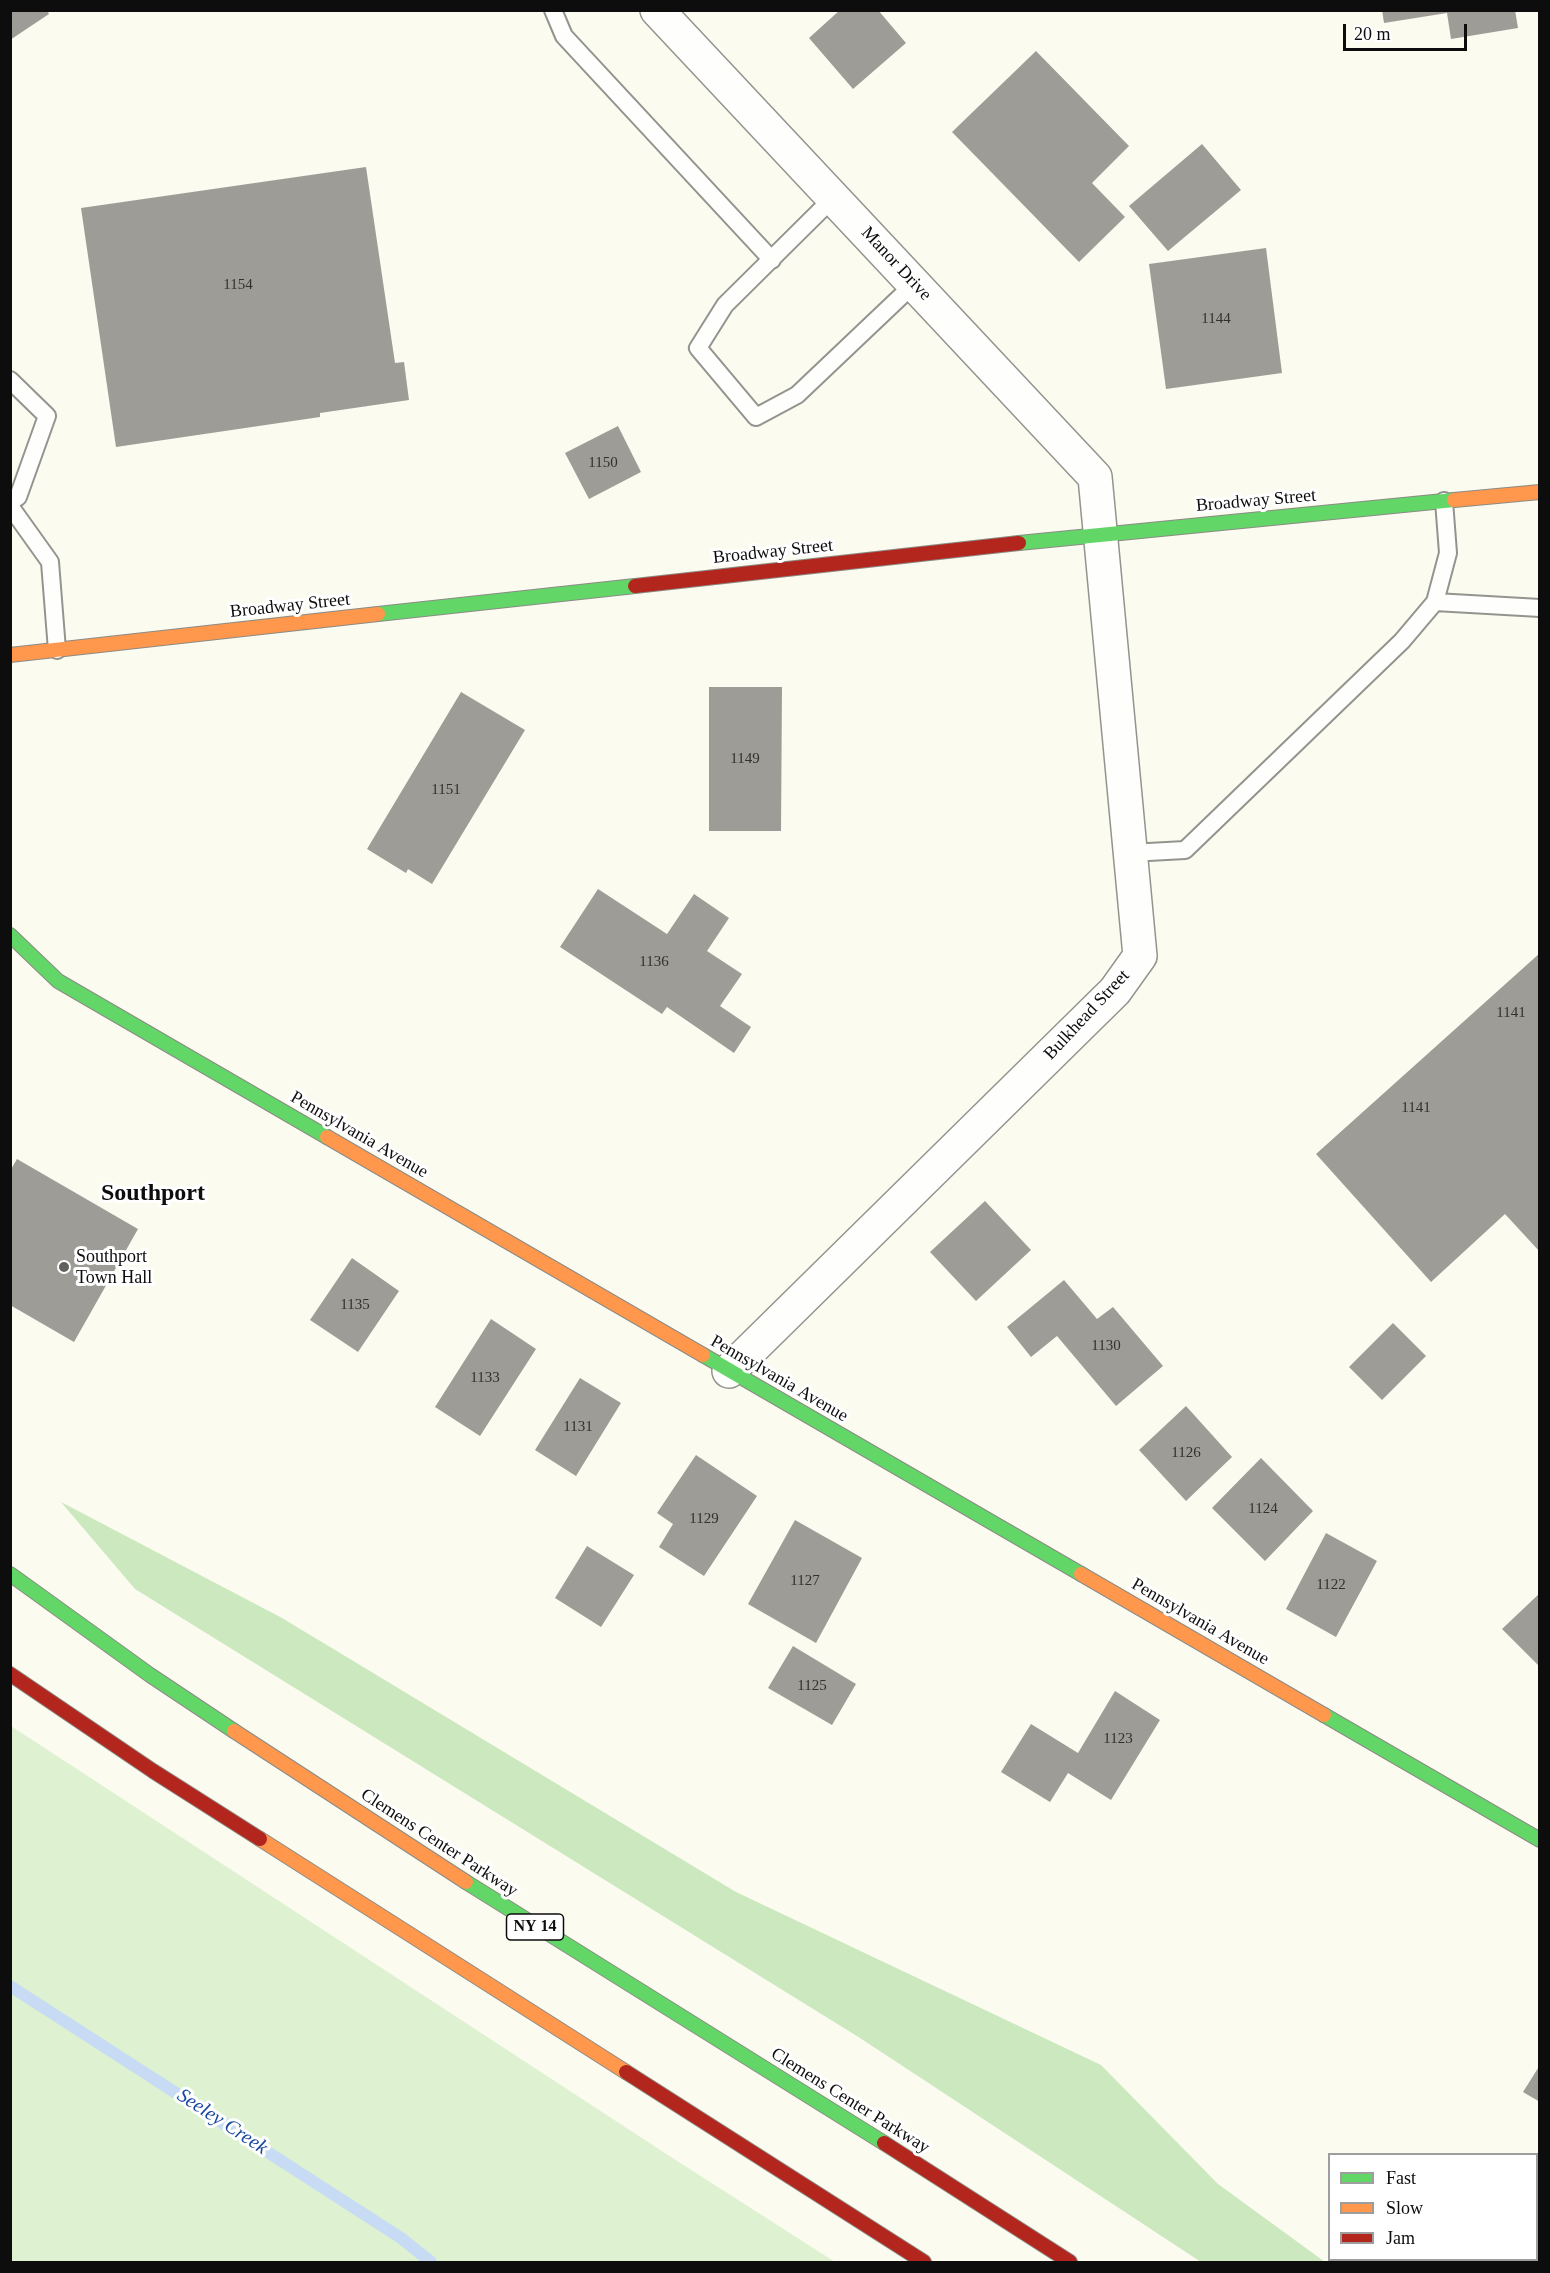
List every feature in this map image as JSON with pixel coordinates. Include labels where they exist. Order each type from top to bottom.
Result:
[{"type":"main road","name":"Broadway Street","points":[[10,655],[1100,534],[1539,492]]},
{"type":"main road","name":"Pennsylvania Avenue","points":[[10,935],[58,981],[1539,1840]]},
{"type":"main road","name":"Clemens Center Parkway","points":[[10,1574],[150,1675],[339,1801],[573,1951],[925,2168],[1070,2262]]},
{"type":"main road","points":[[10,1674],[153,1771],[924,2262]]},
{"type":"street","name":"Manor Drive","points":[[657,10],[1095,477],[1100,534]]},
{"type":"street","name":"Bulkhead Street","points":[[729,1371],[1115,991],[1140,956],[1100,534]]},
{"type":"lane","points":[[552,10],[564,36],[771,260]]},
{"type":"lane","points":[[833,198],[725,305],[698,348],[756,417],[798,395],[914,284]]},
{"type":"lane","points":[[10,380],[47,416],[12,499],[50,562],[57,650]]},
{"type":"lane","points":[[1131,853],[1185,850],[1402,641],[1435,602],[1448,553],[1444,501]]},
{"type":"lane","points":[[1435,602],[1539,609]]},
{"type":"green space","points":[[61,1502],[282,1618],[736,1892],[1101,2065],[1218,2184],[1325,2262],[1201,2262],[860,2038],[135,1589]]},
{"type":"green space","points":[[11,1726],[671,2157],[835,2262],[11,2262]]},
{"type":"building","points":[[10,10],[47,10],[49,14],[10,40]]},
{"type":"building","points":[[840,10],[878,10],[906,43],[853,89],[809,38]]},
{"type":"building","points":[[1382,10],[1515,10],[1518,28],[1451,39],[1447,13],[1384,23]]},
{"type":"building","points":[[1036,51],[1129,146],[1092,183],[1125,217],[1079,262],[952,132]]},
{"type":"building","points":[[1202,144],[1241,190],[1168,251],[1129,206]]},
{"type":"building","points":[[366,167],[395,363],[404,362],[409,400],[320,413],[320,417],[116,447],[81,208]]},
{"type":"building","points":[[1266,248],[1282,373],[1166,389],[1149,264]]},
{"type":"building","points":[[618,426],[641,472],[589,499],[565,453]]},
{"type":"building","points":[[709,687],[782,687],[781,831],[709,831]]},
{"type":"building","points":[[461,692],[525,730],[432,884],[408,869],[406,873],[367,849]]},
{"type":"building","points":[[598,889],[667,934],[694,894],[729,918],[707,951],[742,974],[720,1006],[751,1027],[734,1053],[667,1007],[662,1014],[560,947]]},
{"type":"building","points":[[1540,953],[1540,1252],[1505,1214],[1431,1282],[1316,1154]]},
{"type":"building","name":"Southport Town Hall","points":[[17,1159],[138,1229],[74,1342],[10,1305],[10,1171]]},
{"type":"building","points":[[985,1201],[1031,1250],[976,1301],[930,1252]]},
{"type":"building","points":[[352,1258],[399,1291],[358,1352],[310,1320]]},
{"type":"building","points":[[1064,1280],[1097,1319],[1113,1307],[1163,1366],[1116,1406],[1057,1336],[1031,1357],[1007,1327]]},
{"type":"building","points":[[491,1319],[536,1349],[480,1436],[435,1407]]},
{"type":"building","points":[[1393,1323],[1426,1356],[1382,1400],[1349,1367]]},
{"type":"building","points":[[580,1378],[621,1403],[576,1476],[535,1450]]},
{"type":"building","points":[[1186,1406],[1232,1457],[1186,1501],[1139,1450]]},
{"type":"building","points":[[696,1455],[757,1496],[704,1576],[659,1547],[673,1524],[657,1513]]},
{"type":"building","points":[[1261,1458],[1313,1511],[1265,1561],[1212,1508]]},
{"type":"building","points":[[795,1520],[862,1558],[816,1643],[748,1604]]},
{"type":"building","points":[[1326,1533],[1377,1561],[1336,1637],[1286,1609]]},
{"type":"building","points":[[587,1546],[634,1575],[601,1627],[555,1598]]},
{"type":"building","points":[[1540,1593],[1540,1667],[1502,1629]]},
{"type":"building","points":[[793,1646],[856,1684],[832,1725],[768,1688]]},
{"type":"building","points":[[1115,1691],[1160,1720],[1111,1800],[1068,1773],[1050,1802],[1001,1772],[1031,1724],[1078,1753]]},
{"type":"building","points":[[1540,2065],[1540,2102],[1523,2092]]},
{"type":"waterway","name":"Seeley Creek","points":[[10,1986],[401,2238],[431,2262]]},
{"type":"traffic: fast","points":[[1019,543],[1454,500]]},
{"type":"traffic: fast","points":[[378,614],[635,586]]},
{"type":"traffic: fast","points":[[10,935],[58,981],[327,1137]]},
{"type":"traffic: fast","points":[[703,1355],[1081,1574]]},
{"type":"traffic: fast","points":[[10,1574],[150,1675],[234,1731]]},
{"type":"traffic: fast","points":[[1324,1715],[1540,1840]]},
{"type":"traffic: fast","points":[[466,1882],[884,2143]]},
{"type":"traffic: slow","points":[[1454,500],[1540,492]]},
{"type":"traffic: slow","points":[[10,655],[378,614]]},
{"type":"traffic: slow","points":[[327,1137],[703,1355]]},
{"type":"traffic: slow","points":[[1081,1574],[1324,1715]]},
{"type":"traffic: slow","points":[[234,1731],[466,1882]]},
{"type":"traffic: slow","points":[[260,1839],[626,2072]]},
{"type":"traffic: jam","points":[[635,586],[1019,543]]},
{"type":"traffic: jam","points":[[10,1674],[153,1771],[260,1839]]},
{"type":"traffic: jam","points":[[626,2072],[924,2262]]},
{"type":"traffic: jam","points":[[884,2143],[1070,2262]]},
{"type":"place","name":"Southport Town Hall","points":[[64,1267]]},
{"type":"district","name":"Southport","points":[[153,1194]]}]
